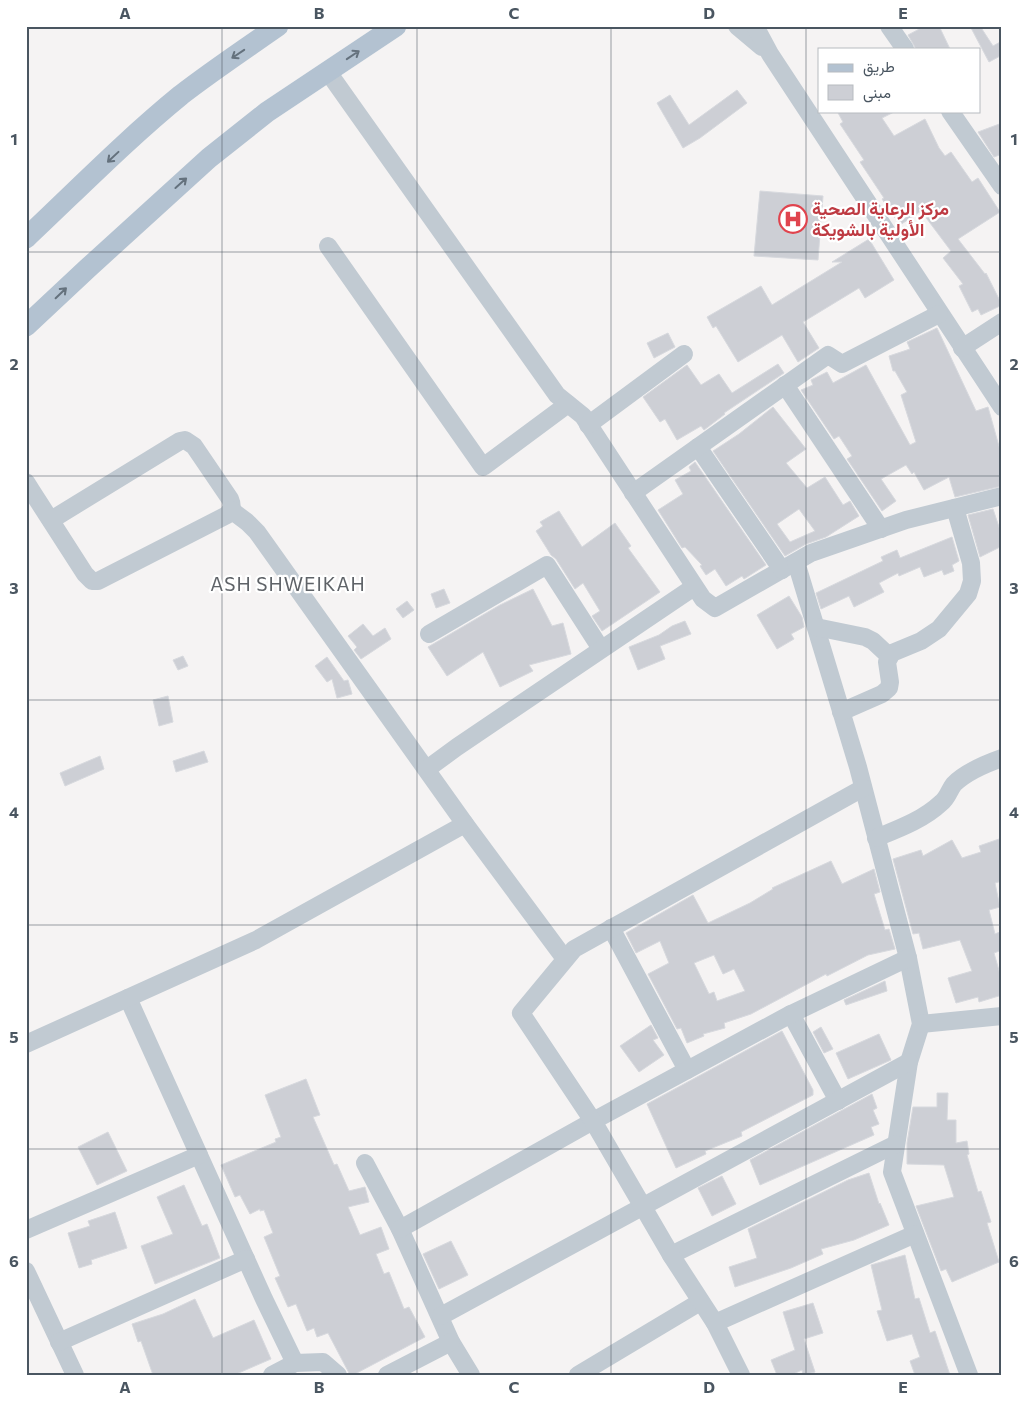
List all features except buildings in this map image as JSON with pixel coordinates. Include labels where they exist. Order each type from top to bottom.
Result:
[{"type":"main road","points":[[26,238],[180,96],[278,26]]},
{"type":"main road","points":[[26,326],[209,158],[267,112],[396,26]]},
{"type":"street","points":[[737,26],[770,54]]},
{"type":"street","points":[[755,26],[770,54],[939,314],[1002,407]]},
{"type":"street","points":[[889,26],[904,48]]},
{"type":"street","points":[[328,72],[557,395],[582,416],[703,600],[716,608],[811,553],[906,520],[1002,496]]},
{"type":"street","points":[[951,112],[1000,180]]},
{"type":"street","points":[[328,246],[483,467],[568,404]]},
{"type":"street","points":[[633,493],[828,355],[842,364],[939,314]]},
{"type":"street","points":[[962,348],[1002,322]]},
{"type":"street","points":[[588,425],[684,354]]},
{"type":"street","points":[[785,385],[881,529]]},
{"type":"street","points":[[26,482],[50,520],[85,574],[92,582],[98,581],[227,515],[232,510],[232,505],[230,499],[194,446],[186,440],[180,441],[50,520]]},
{"type":"street","points":[[698,447],[789,566],[816,626],[863,788],[908,958],[921,1024],[909,1062],[892,1172],[969,1375]]},
{"type":"street","points":[[841,712],[882,694],[889,688],[887,662],[889,656],[900,649],[921,641],[938,629],[968,594],[972,581],[971,563],[955,508]]},
{"type":"street","points":[[232,510],[257,532],[465,824],[565,959]]},
{"type":"street","points":[[429,634],[547,565],[601,649]]},
{"type":"street","points":[[427,770],[457,747],[694,587]]},
{"type":"street","points":[[816,626],[865,637],[873,641],[889,656]]},
{"type":"street","points":[[876,838],[926,815],[943,802],[958,780],[977,768],[1002,758]]},
{"type":"street","points":[[741,1375],[714,1323],[671,1255],[593,1121],[521,1013],[574,949],[863,788]]},
{"type":"street","points":[[26,1044],[256,940],[465,824]]},
{"type":"street","points":[[611,928],[687,1070]]},
{"type":"street","points":[[400,1229],[593,1121],[791,1014],[908,958]]},
{"type":"street","points":[[128,998],[295,1363]]},
{"type":"street","points":[[791,1014],[838,1101]]},
{"type":"street","points":[[921,1024],[1002,1016]]},
{"type":"street","points":[[440,1316],[909,1062]]},
{"type":"street","points":[[671,1255],[896,1144]]},
{"type":"street","points":[[26,1230],[199,1155]]},
{"type":"street","points":[[365,1163],[400,1229],[451,1342],[471,1375]]},
{"type":"street","points":[[714,1323],[915,1234]]},
{"type":"street","points":[[59,1342],[246,1259]]},
{"type":"street","points":[[26,1271],[75,1375]]},
{"type":"street","points":[[578,1375],[700,1302]]},
{"type":"street","points":[[387,1375],[451,1342]]},
{"type":"street","points":[[272,1375],[295,1363],[323,1362],[338,1375]]},
{"type":"place","name":"مركز الرعاية الصحية الأولية بالشويكة","points":[[793,219]]},
{"type":"district","name":"ASH SHWEIKAH","points":[[288,584]]}]
